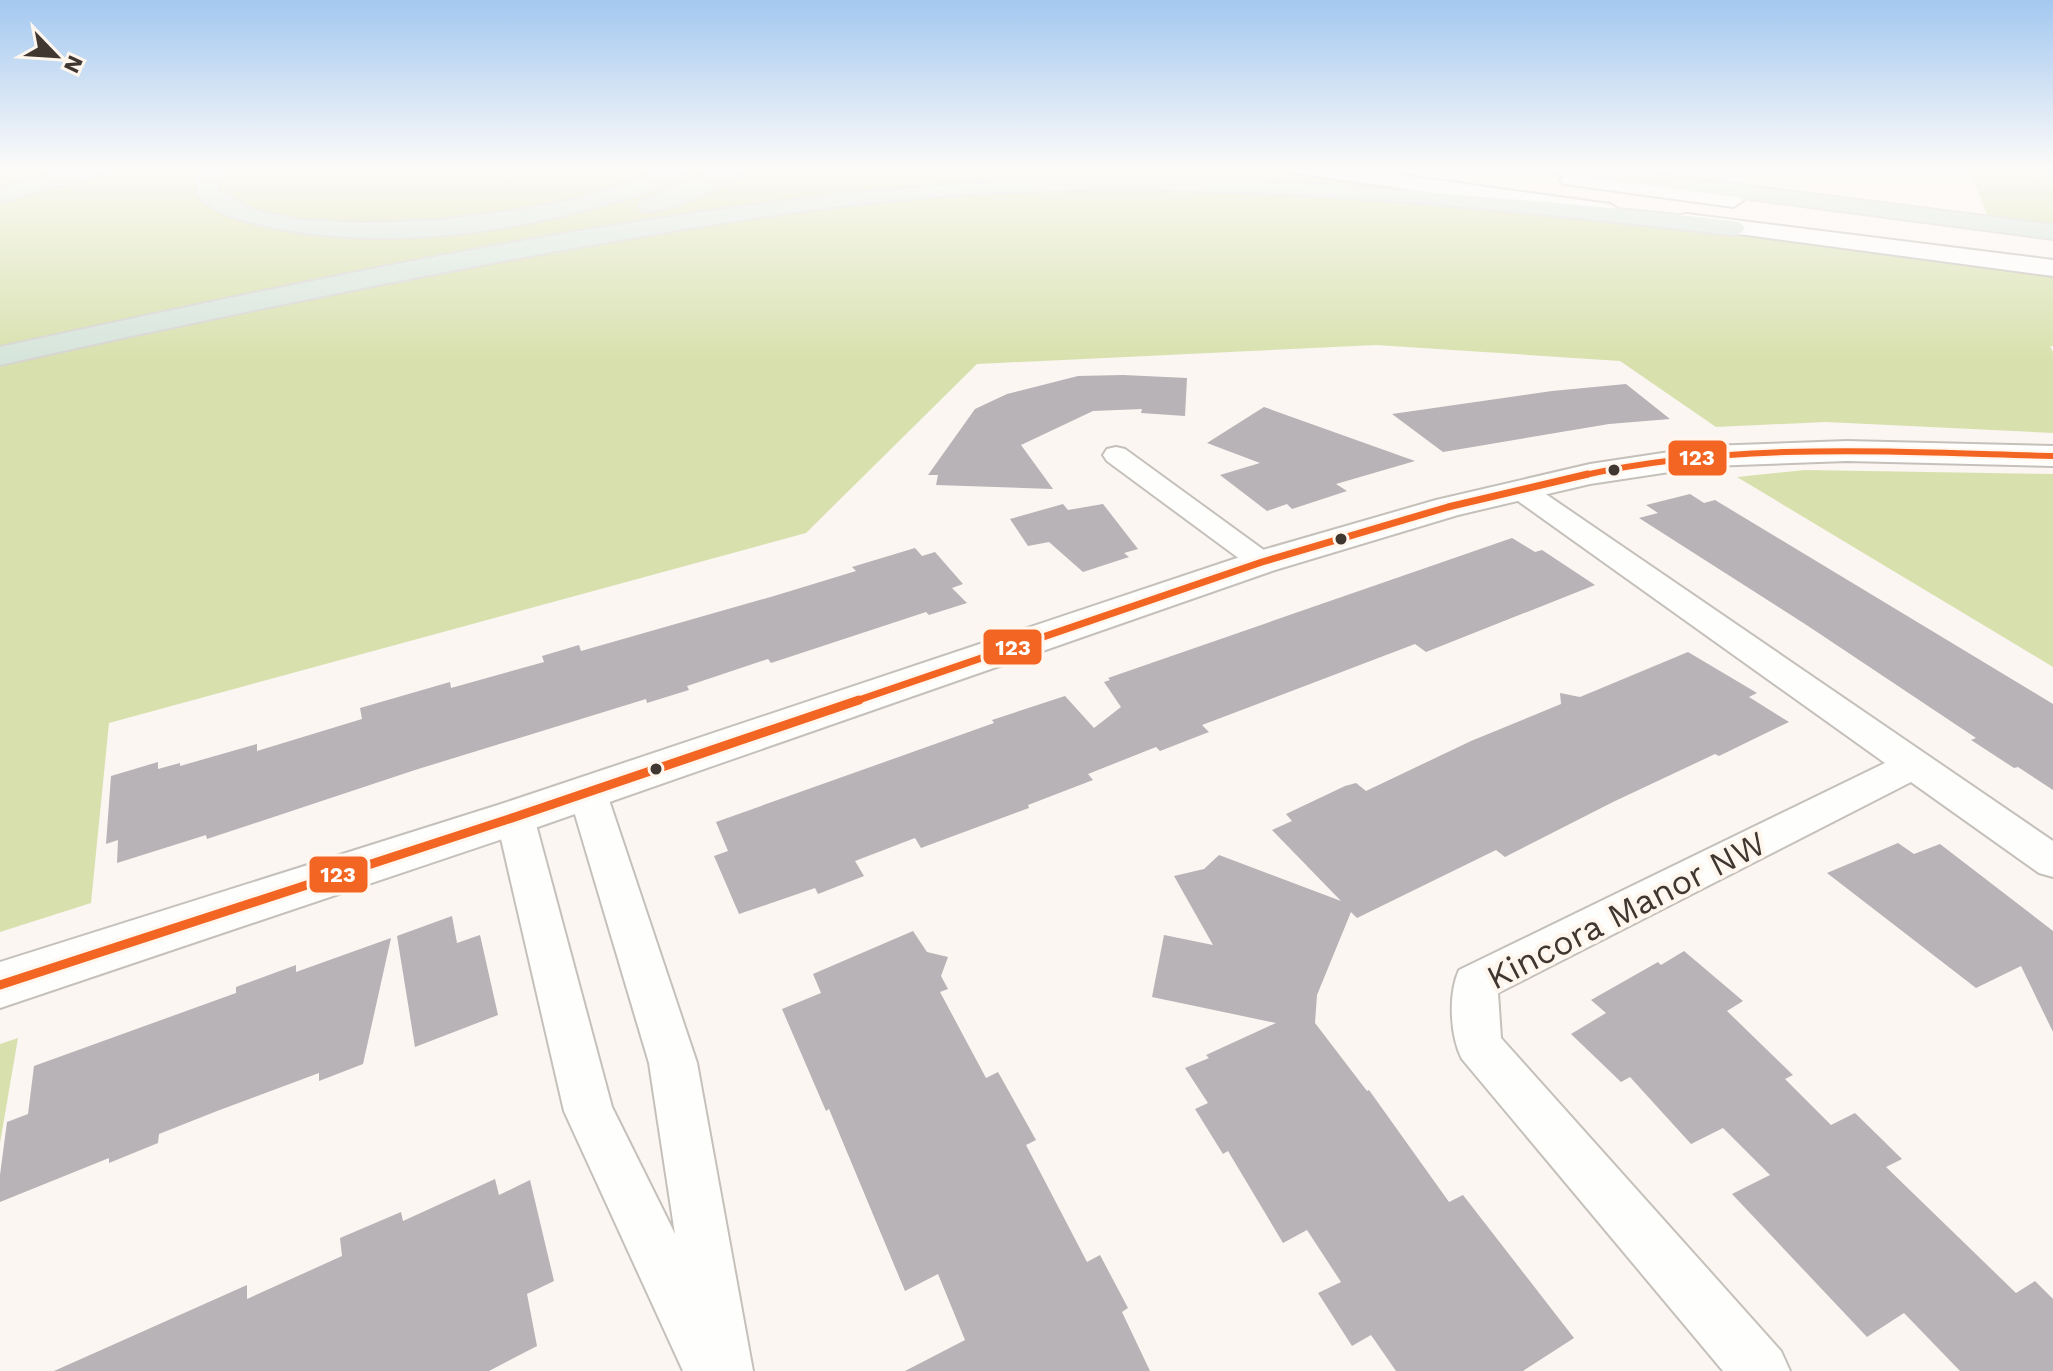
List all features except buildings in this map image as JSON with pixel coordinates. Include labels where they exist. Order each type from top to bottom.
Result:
[{"type":"highway","points":[[0,354],[168,312],[548,231]]},
{"type":"highway","points":[[0,354],[347,283],[625,231]]},
{"type":"highway","points":[[2023,231],[2053,235]]},
{"type":"main road","points":[[1757,231],[2053,268]]},
{"type":"main road","points":[[2018,231],[2053,235]]},
{"type":"street","points":[[0,985],[515,817],[1262,562],[1448,507],[1590,474],[1709,456],[1847,451],[2053,456]]},
{"type":"street","points":[[1116,455],[1262,562]]},
{"type":"street","points":[[1521,490],[2053,862]]},
{"type":"street","name":"Kincora Manor NW","points":[[1761,1371],[1478,1045],[1475,983],[1915,764]]},
{"type":"street","points":[[587,791],[673,1063],[724,1371]]},
{"type":"street","points":[[515,817],[588,1111],[713,1371]]},
{"type":"green space","points":[[0,231],[1708,231],[2053,273],[2053,346],[2050,346],[2053,352],[2053,433],[1826,422],[1716,427],[1620,361],[1376,345],[977,364],[806,533],[109,723],[91,903],[0,932]]},
{"type":"green space","points":[[1805,470],[2053,474],[2053,667],[1737,477]]},
{"type":"green space","points":[[18,1038],[0,1143],[0,1044]]},
{"type":"transit line","name":"123","points":[[0,985],[515,817],[1262,562],[1448,507],[1590,474],[1709,456],[1847,451],[2053,456]]}]
